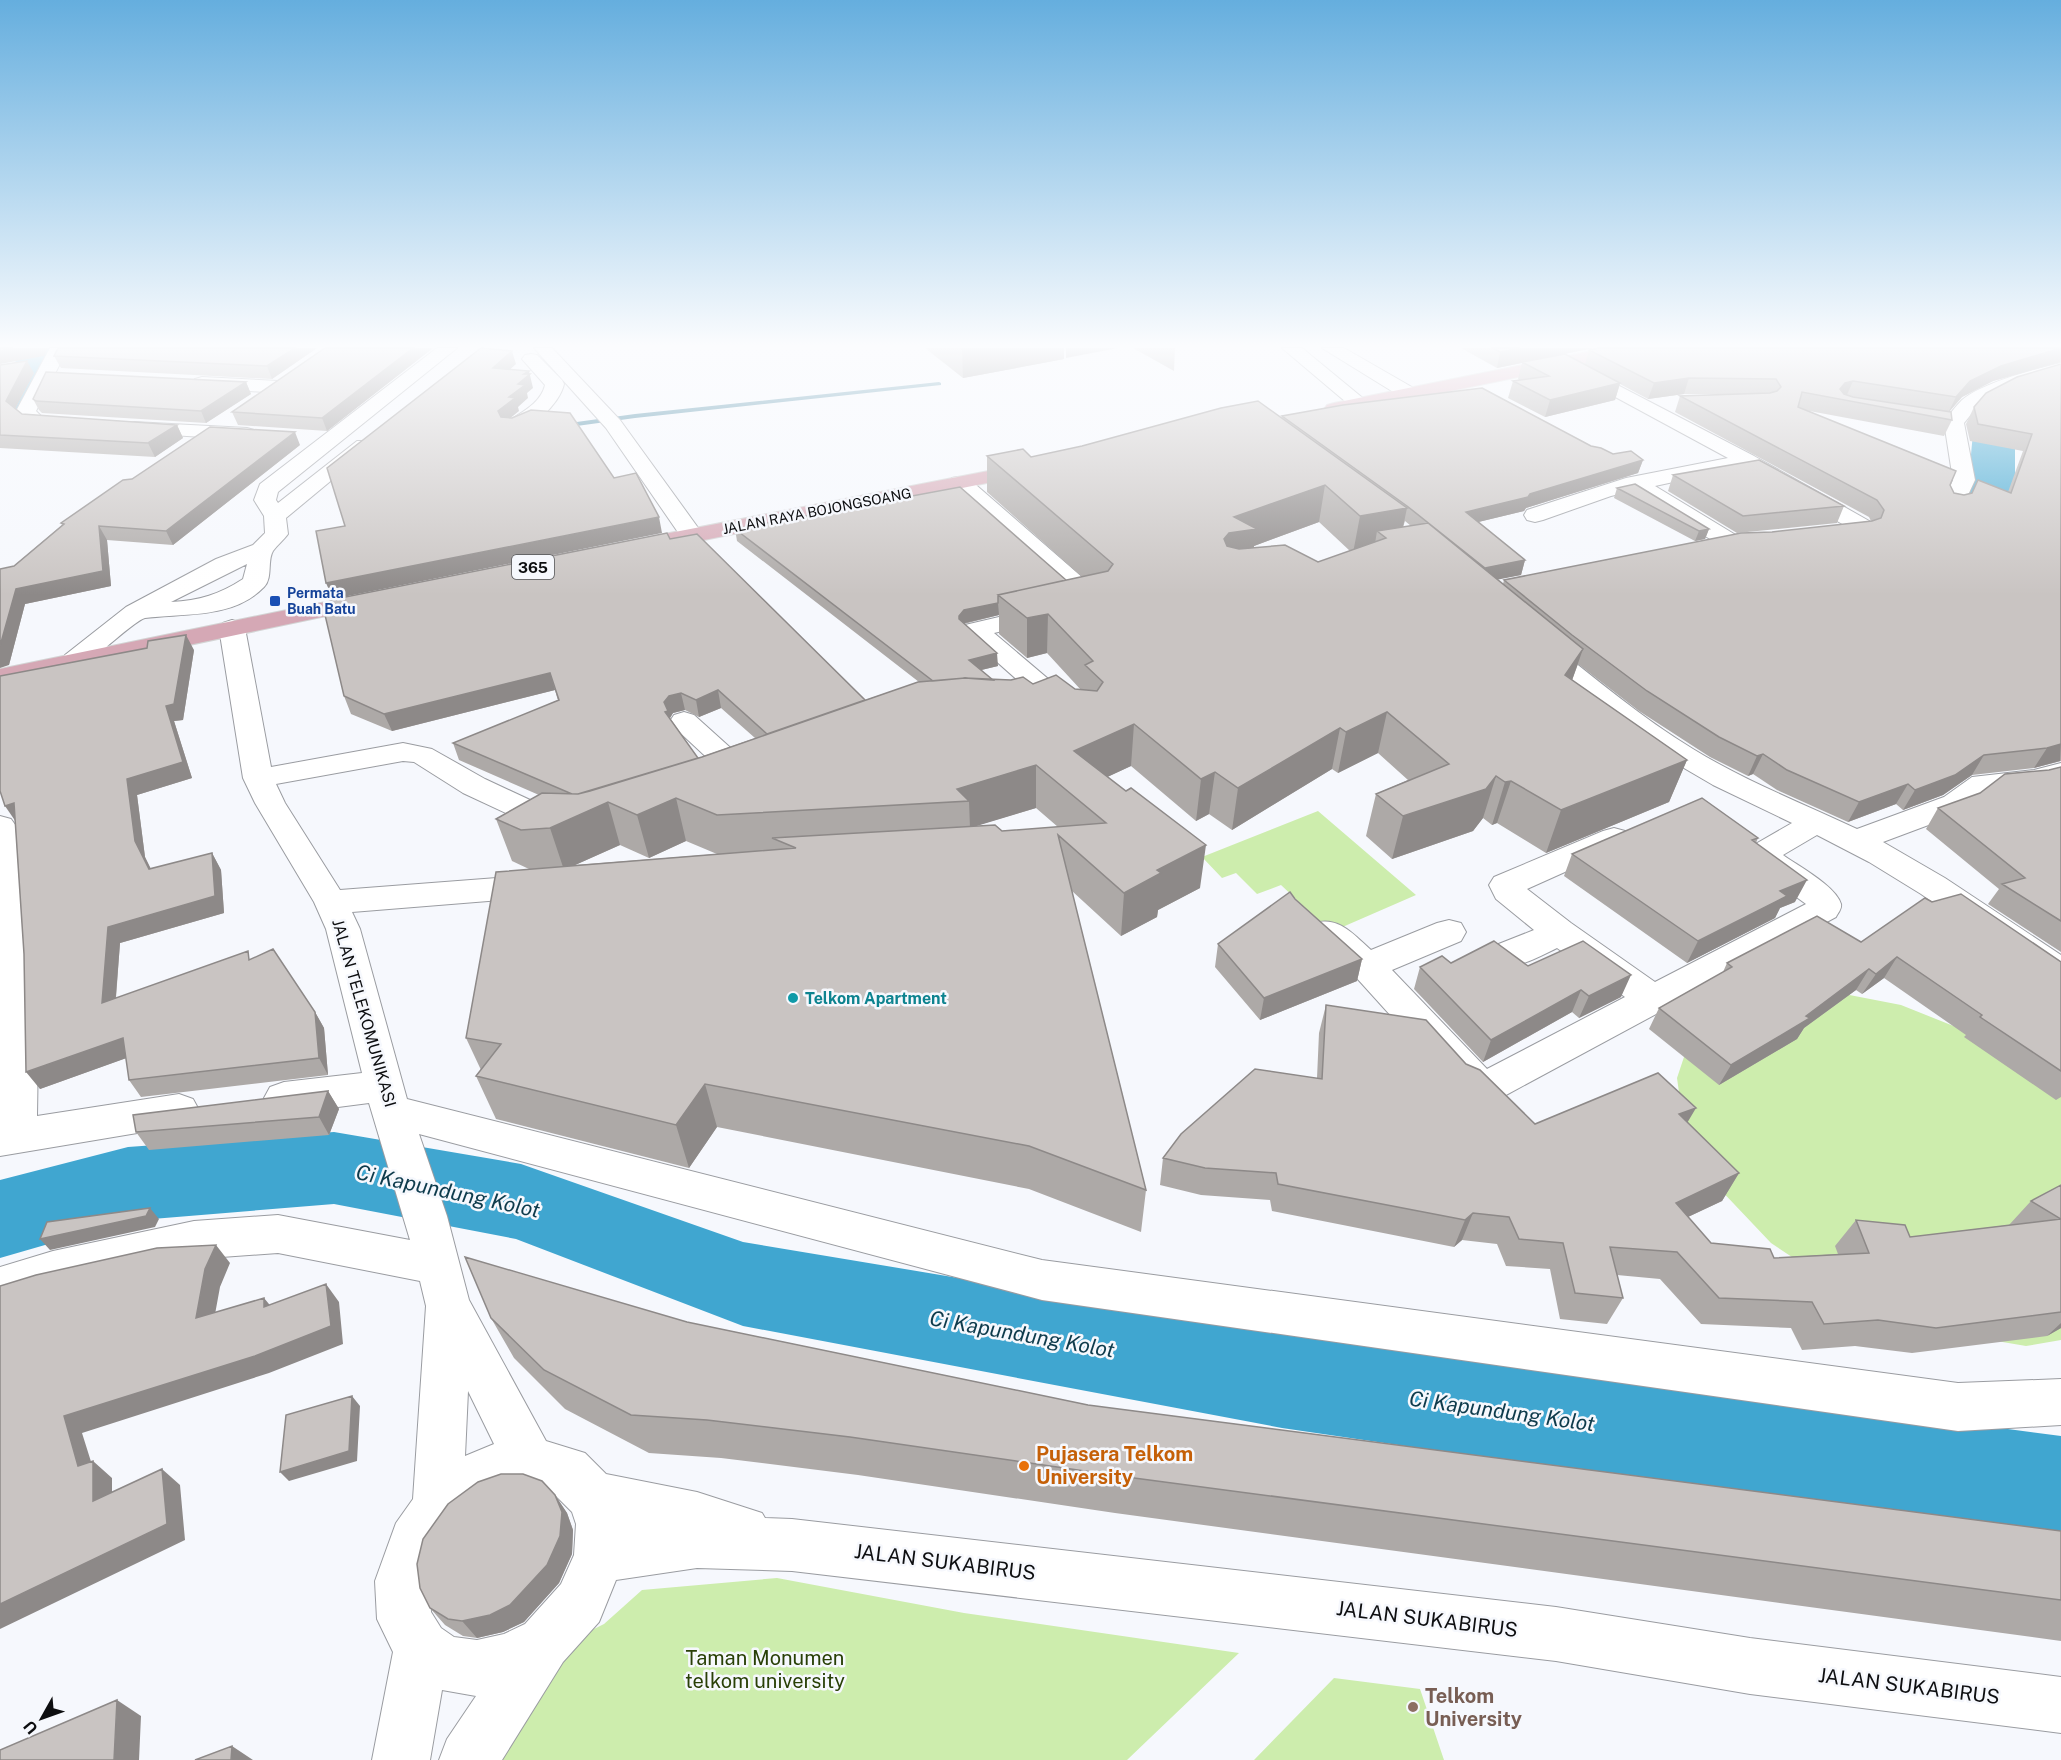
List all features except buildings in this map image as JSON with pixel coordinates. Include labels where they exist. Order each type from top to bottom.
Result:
[{"type":"main road","name":"JALAN RAYA BOJONGSOANG","points":[[636,547],[1057,464]]},
{"type":"main road","points":[[0,677],[399,594]]},
{"type":"street","points":[[175,430],[264,435]]},
{"type":"street","points":[[179,452],[212,430]]},
{"type":"street","points":[[74,661],[135,612],[224,564],[261,550],[276,537],[275,516],[265,500],[268,489],[342,430]]},
{"type":"street","points":[[617,430],[692,536]]},
{"type":"street","points":[[1690,430],[1860,524],[1863,529],[1810,535]]},
{"type":"street","points":[[1954,503],[1964,480],[1955,430]]},
{"type":"street","points":[[275,516],[382,431]]},
{"type":"street","points":[[308,438],[330,439]]},
{"type":"street","points":[[1534,515],[1600,494],[1604,490],[1747,460]]},
{"type":"street","points":[[960,483],[1097,603],[974,630],[1085,724]]},
{"type":"street","points":[[1634,483],[1740,542],[1698,549]]},
{"type":"street","points":[[135,612],[197,608],[218,604],[236,596],[255,582],[261,550]]},
{"type":"street","points":[[201,576],[255,582]]},
{"type":"street","name":"JALAN TELEKOMUNIKASI","points":[[232,628],[258,778],[270,803],[331,902],[343,929],[392,1111],[426,1216],[443,1285],[530,1462]]},
{"type":"street","points":[[1517,630],[1637,724],[1680,753],[1737,786],[1856,841],[1960,904],[2061,973]]},
{"type":"street","points":[[1021,708],[1052,696]]},
{"type":"street","points":[[684,721],[753,771],[710,786]]},
{"type":"street","points":[[258,778],[403,752],[422,755],[474,786],[553,823],[582,824]]},
{"type":"street","points":[[1856,841],[1955,804],[1983,784],[2035,779],[2061,772]]},
{"type":"street","points":[[1705,800],[1737,786]]},
{"type":"street","points":[[1304,911],[1366,966],[1472,1080],[1483,1085],[1492,1084],[1824,909],[1824,903],[1818,896],[1766,859],[1763,853],[1816,822]]},
{"type":"street","points":[[0,826],[8,861],[21,1020],[9,1137],[147,1114],[236,1104],[392,1111],[1042,1280],[1958,1407],[2061,1402]]},
{"type":"street","points":[[1641,827],[1506,885],[1508,891],[1559,932],[1652,998]]},
{"type":"street","points":[[331,902],[570,884]]},
{"type":"street","points":[[1366,966],[1449,932]]},
{"type":"street","points":[[1503,956],[1520,951],[1559,932]]},
{"type":"street","points":[[0,1287],[54,1271],[194,1240],[278,1234],[443,1285]]},
{"type":"street","name":"JALAN TELEKOMUNIKASI","points":[[438,1507],[443,1285]]},
{"type":"street","points":[[468,1760],[544,1642],[580,1603],[600,1556],[602,1524],[593,1497],[567,1471],[530,1462],[498,1467],[467,1482],[438,1507],[414,1542],[402,1581],[404,1618],[421,1648],[446,1664],[477,1668],[511,1660],[544,1642]]},
{"type":"street","name":"JALAN SUKABIRUS","points":[[593,1497],[697,1518],[792,1545]]},
{"type":"street","name":"JALAN SUKABIRUS","points":[[600,1556],[697,1542],[792,1545],[1556,1634],[1750,1666],[2061,1705]]},
{"type":"street","points":[[401,1760],[421,1648]]},
{"type":"green space","points":[[1318,811],[1416,895],[1331,932],[1281,885],[1257,894],[1236,873],[1222,878],[1202,857]]},
{"type":"green space","points":[[1834,992],[1901,1005],[1971,1033],[2061,1093],[2061,1340],[2026,1346],[1938,1331],[1849,1295],[1771,1243],[1716,1185],[1684,1128],[1677,1078],[1691,1036]]},
{"type":"green space","name":"Taman Monumen telkom university","points":[[777,1578],[964,1613],[1239,1653],[1127,1760],[483,1760],[558,1647],[604,1624],[642,1590]]},
{"type":"green space","points":[[1334,1678],[1420,1689],[1444,1760],[1254,1760]]},
{"type":"waterway","name":"Ci Kapundung Kolot","points":[[1994,430],[1992,485],[2001,535],[2061,583]]},
{"type":"waterway","name":"Ci Kapundung Kolot","points":[[0,1219],[128,1184],[334,1168],[521,1202],[743,1284],[1282,1380],[2061,1489]]},
{"type":"place","name":"Permata Buah Batu","points":[[275,601]]},
{"type":"place","name":"Telkom Apartment","points":[[793,998]]},
{"type":"place","name":"Pujasera Telkom University","points":[[1024,1466]]},
{"type":"place","name":"Telkom University","points":[[1413,1707]]}]
